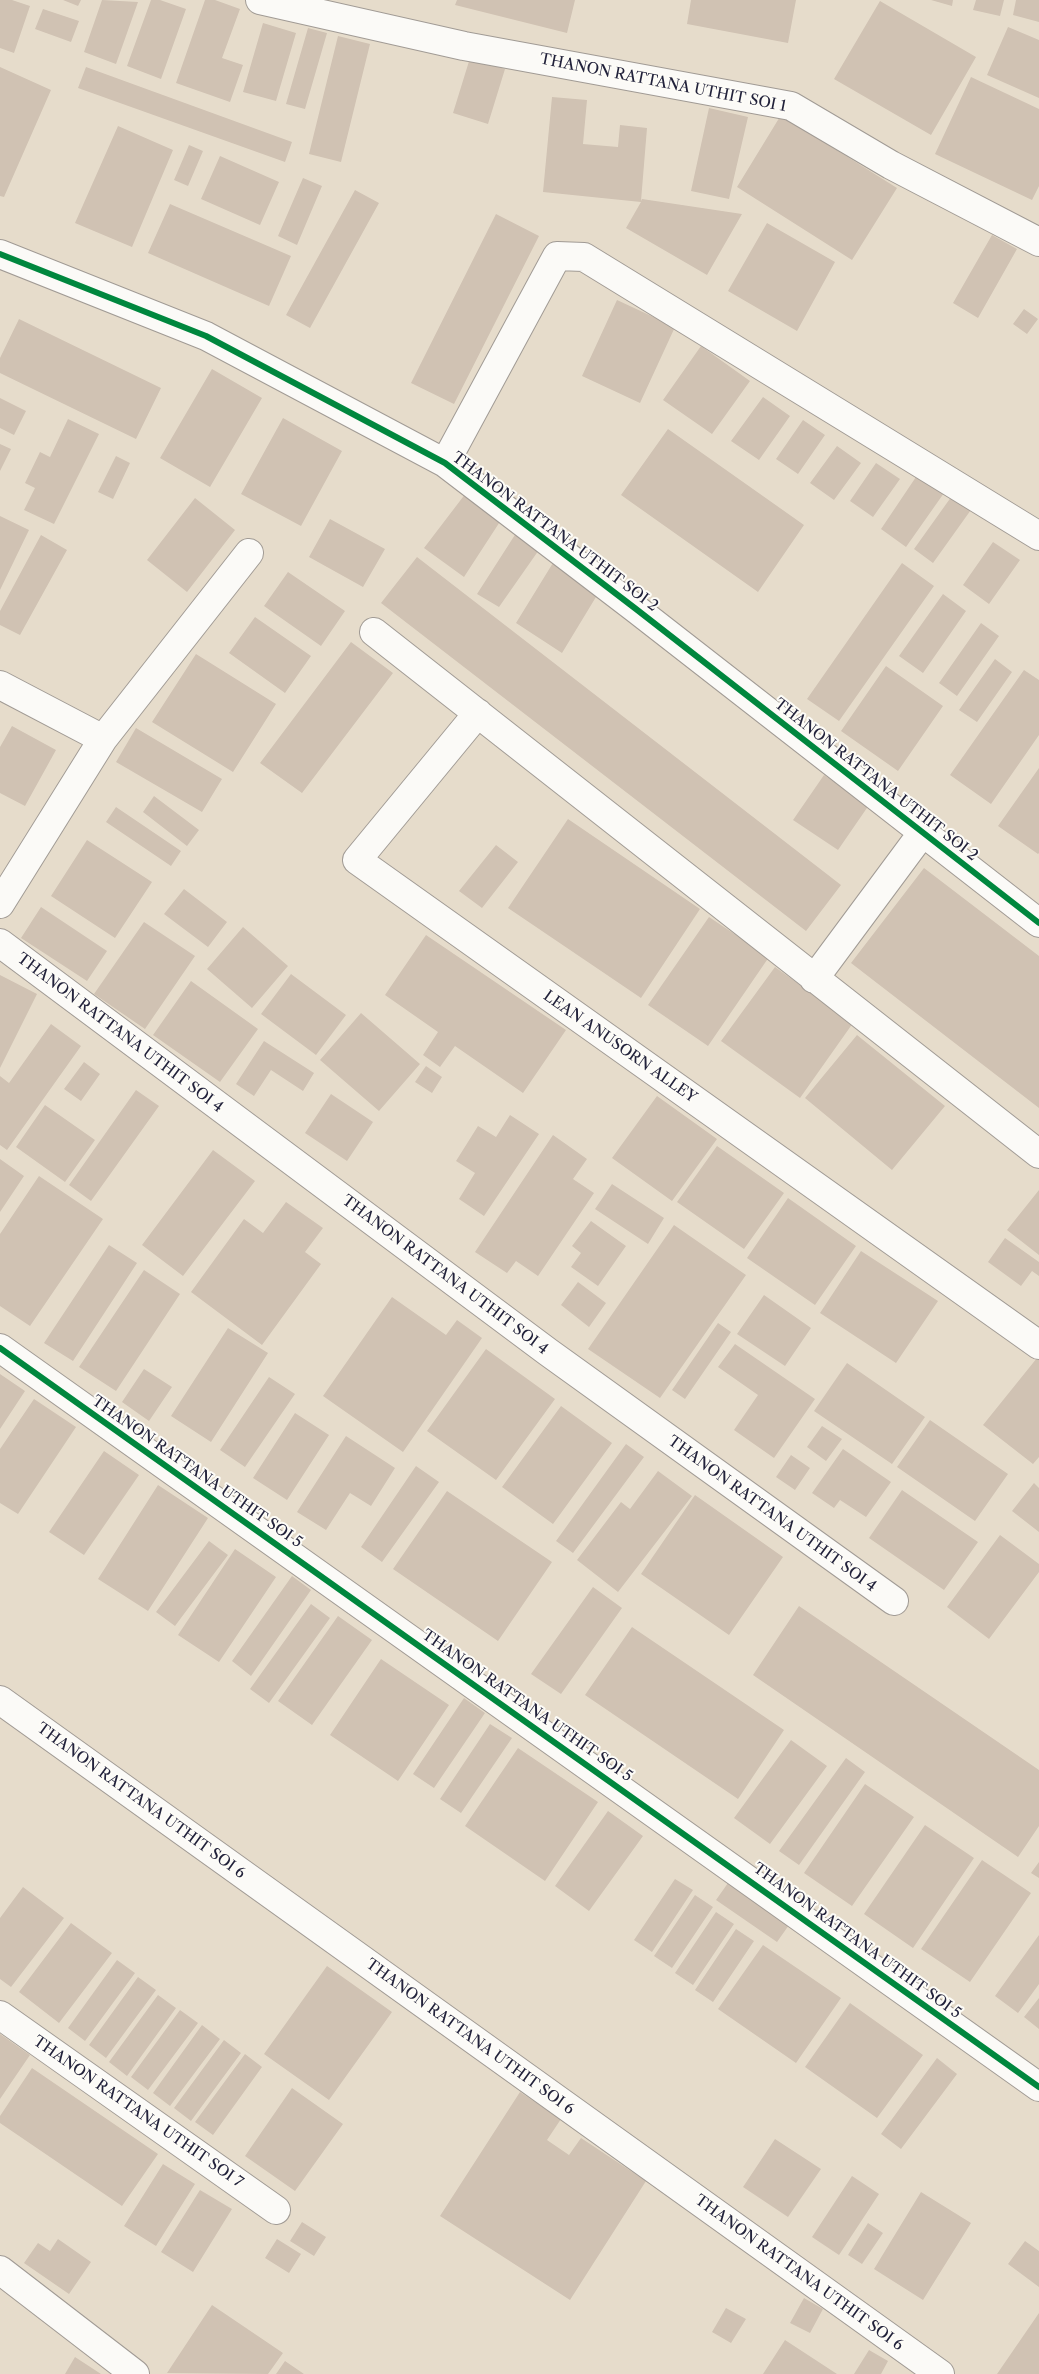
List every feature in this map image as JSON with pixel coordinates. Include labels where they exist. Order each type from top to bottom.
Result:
[{"type":"street","name":"THANON RATTANA UTHIT SOI 1","points":[[260,0],[464,46],[791,106],[891,165],[1036,232]]},
{"type":"street","name":"THANON RATTANA UTHIT SOI 2","points":[[0,254],[206,336],[445,463],[923,832],[1039,924]]},
{"type":"street","points":[[445,463],[556,256],[584,257],[1039,536]]},
{"type":"street","points":[[0,904],[103,739],[249,553]]},
{"type":"street","points":[[374,632],[1039,1154]]},
{"type":"street","points":[[0,685],[103,739]]},
{"type":"street","name":"LEAN ANUSORN ALLEY","points":[[478,713],[356,860],[1039,1345]]},
{"type":"street","points":[[814,979],[923,832]]},
{"type":"street","name":"THANON RATTANA UTHIT SOI 4","points":[[0,943],[548,1352],[894,1601]]},
{"type":"street","name":"THANON RATTANA UTHIT SOI 5","points":[[0,1348],[526,1720],[1039,2087]]},
{"type":"street","name":"THANON RATTANA UTHIT SOI 6","points":[[0,1700],[940,2374]]},
{"type":"street","name":"THANON RATTANA UTHIT SOI 7","points":[[0,2015],[276,2210]]},
{"type":"street","points":[[0,2270],[135,2374]]},
{"type":"building","points":[[0,0],[12,0],[30,6],[14,53],[0,48]]},
{"type":"building","points":[[63,0],[81,0],[78,6]]},
{"type":"building","points":[[102,0],[138,2],[116,64],[84,52]]},
{"type":"building","points":[[151,0],[160,0],[186,9],[161,79],[127,66]]},
{"type":"building","points":[[205,0],[215,0],[240,9],[222,58],[243,65],[230,102],[176,83]]},
{"type":"building","points":[[457,0],[575,0],[567,33],[455,5]]},
{"type":"building","points":[[691,0],[796,0],[788,43],[687,24]]},
{"type":"building","points":[[931,0],[953,0],[952,6]]},
{"type":"building","points":[[976,0],[1004,0],[1000,16],[973,10]]},
{"type":"building","points":[[1016,0],[1039,0],[1039,22],[1013,15]]},
{"type":"building","points":[[880,1],[976,57],[931,135],[834,79]]},
{"type":"building","points":[[43,9],[79,21],[71,42],[35,29]]},
{"type":"building","points":[[263,23],[296,33],[276,101],[243,92]]},
{"type":"building","points":[[1008,27],[1039,40],[1039,98],[987,75]]},
{"type":"building","points":[[308,28],[327,33],[305,109],[286,104]]},
{"type":"building","points":[[338,36],[370,44],[341,162],[309,154]]},
{"type":"building","points":[[470,58],[505,69],[488,124],[453,113]]},
{"type":"building","points":[[0,67],[51,90],[4,197],[0,196]]},
{"type":"building","points":[[86,67],[292,142],[285,162],[78,88]]},
{"type":"building","points":[[971,77],[1039,109],[1039,186],[1032,200],[935,154]]},
{"type":"building","points":[[552,97],[587,100],[583,144],[618,147],[620,125],[647,128],[641,201],[642,199],[742,214],[707,275],[626,228],[641,202],[543,192]]},
{"type":"building","points":[[709,108],[748,117],[729,199],[691,191]]},
{"type":"building","points":[[781,115],[897,188],[852,260],[737,187]]},
{"type":"building","points":[[118,126],[173,150],[132,247],[75,223]]},
{"type":"building","points":[[189,145],[203,151],[188,186],[174,180]]},
{"type":"building","points":[[220,156],[279,182],[260,225],[201,199]]},
{"type":"building","points":[[303,178],[322,186],[297,245],[278,236]]},
{"type":"building","points":[[355,190],[379,203],[310,328],[286,315]]},
{"type":"building","points":[[170,204],[291,256],[269,306],[148,253]]},
{"type":"building","points":[[496,214],[539,236],[454,404],[411,383]]},
{"type":"building","points":[[767,223],[835,262],[797,331],[728,291]]},
{"type":"building","points":[[992,235],[1017,249],[978,318],[953,303]]},
{"type":"building","points":[[617,300],[675,327],[640,403],[582,376]]},
{"type":"building","points":[[1024,309],[1038,319],[1027,334],[1013,324]]},
{"type":"building","points":[[19,319],[161,388],[136,439],[0,373],[0,358]]},
{"type":"building","points":[[701,346],[750,381],[712,434],[663,400]]},
{"type":"building","points":[[212,369],[262,398],[210,487],[160,458]]},
{"type":"building","points":[[763,397],[790,416],[759,460],[731,441]]},
{"type":"building","points":[[0,398],[26,411],[14,435],[0,428]]},
{"type":"building","points":[[283,418],[342,451],[301,526],[241,494]]},
{"type":"building","points":[[68,419],[99,434],[54,524],[24,510],[35,488],[25,483],[40,452],[50,457]]},
{"type":"building","points":[[803,420],[825,435],[798,474],[776,459]]},
{"type":"building","points":[[668,429],[804,525],[758,592],[621,495]]},
{"type":"building","points":[[0,444],[11,449],[0,471]]},
{"type":"building","points":[[837,446],[861,463],[834,500],[810,483]]},
{"type":"building","points":[[116,456],[130,463],[113,499],[98,492]]},
{"type":"building","points":[[876,463],[900,479],[873,517],[850,501]]},
{"type":"building","points":[[918,474],[944,493],[906,547],[881,529]]},
{"type":"building","points":[[466,493],[503,517],[464,577],[424,548]]},
{"type":"building","points":[[954,493],[973,507],[933,563],[914,549]]},
{"type":"building","points":[[195,498],[235,530],[187,592],[147,560]]},
{"type":"building","points":[[0,516],[29,530],[0,590]]},
{"type":"building","points":[[330,519],[385,549],[363,587],[309,557]]},
{"type":"building","points":[[520,527],[541,547],[499,607],[477,594]]},
{"type":"building","points":[[41,535],[67,550],[20,635],[0,625],[0,611]]},
{"type":"building","points":[[993,542],[1020,560],[989,604],[963,585]]},
{"type":"building","points":[[417,557],[841,885],[806,931],[381,603]]},
{"type":"building","points":[[556,558],[599,592],[562,653],[516,623]]},
{"type":"building","points":[[902,563],[934,586],[839,721],[807,699]]},
{"type":"building","points":[[288,572],[345,611],[321,646],[264,606]]},
{"type":"building","points":[[943,594],[966,611],[923,673],[899,656]]},
{"type":"building","points":[[255,617],[311,656],[285,693],[229,653]]},
{"type":"building","points":[[981,623],[999,636],[957,696],[939,683]]},
{"type":"building","points":[[351,642],[393,673],[302,793],[260,763]]},
{"type":"building","points":[[196,654],[276,704],[233,772],[152,722]]},
{"type":"building","points":[[995,659],[1012,672],[977,722],[959,710]]},
{"type":"building","points":[[886,666],[943,706],[898,771],[841,731]]},
{"type":"building","points":[[1024,670],[1039,680],[1039,735],[991,804],[950,775]]},
{"type":"building","points":[[12,726],[56,750],[25,806],[0,793],[0,747]]},
{"type":"building","points":[[136,728],[222,779],[202,812],[116,762]]},
{"type":"building","points":[[1039,768],[1039,853],[1038,854],[998,826]]},
{"type":"building","points":[[824,775],[869,805],[838,850],[793,820]]},
{"type":"building","points":[[154,796],[199,830],[187,846],[143,812]]},
{"type":"building","points":[[116,807],[181,851],[171,866],[106,822]]},
{"type":"building","points":[[568,819],[700,909],[641,998],[508,908]]},
{"type":"building","points":[[87,840],[152,882],[115,938],[51,896]]},
{"type":"building","points":[[496,845],[518,862],[482,908],[459,891]]},
{"type":"building","points":[[924,868],[1039,956],[1039,1108],[851,963]]},
{"type":"building","points":[[184,889],[227,922],[208,947],[164,914]]},
{"type":"building","points":[[41,907],[107,951],[87,981],[21,938]]},
{"type":"building","points":[[709,917],[769,957],[708,1046],[648,1005]]},
{"type":"building","points":[[144,922],[195,956],[145,1029],[94,994]]},
{"type":"building","points":[[243,927],[288,966],[252,1008],[207,969]]},
{"type":"building","points":[[426,935],[566,1030],[523,1093],[455,1046],[440,1067],[423,1055],[438,1032],[385,995]]},
{"type":"building","points":[[775,967],[853,1023],[800,1098],[721,1041]]},
{"type":"building","points":[[291,974],[346,1015],[316,1055],[261,1014]]},
{"type":"building","points":[[0,975],[37,994],[0,1068]]},
{"type":"building","points":[[191,981],[258,1029],[220,1082],[153,1035]]},
{"type":"building","points":[[361,1013],[420,1064],[379,1111],[320,1060]]},
{"type":"building","points":[[51,1024],[81,1046],[7,1150],[0,1145],[0,1076],[9,1083]]},
{"type":"building","points":[[857,1035],[945,1106],[892,1170],[805,1098]]},
{"type":"building","points":[[264,1041],[314,1073],[303,1091],[271,1070],[254,1096],[236,1084]]},
{"type":"building","points":[[84,1062],[100,1074],[81,1101],[64,1089]]},
{"type":"building","points":[[426,1066],[442,1077],[432,1093],[415,1082]]},
{"type":"building","points":[[136,1090],[159,1106],[91,1201],[69,1185]]},
{"type":"building","points":[[331,1094],[373,1122],[347,1161],[305,1133]]},
{"type":"building","points":[[657,1096],[717,1139],[672,1201],[612,1158]]},
{"type":"building","points":[[45,1105],[95,1140],[65,1182],[16,1147]]},
{"type":"building","points":[[510,1115],[539,1134],[484,1216],[459,1199],[475,1173],[456,1161],[478,1126],[496,1137]]},
{"type":"building","points":[[553,1135],[587,1159],[573,1179],[594,1193],[538,1276],[516,1261],[507,1273],[475,1252]]},
{"type":"building","points":[[717,1146],[784,1193],[744,1249],[677,1202]]},
{"type":"building","points":[[213,1150],[255,1181],[183,1276],[142,1245]]},
{"type":"building","points":[[0,1159],[24,1176],[0,1212]]},
{"type":"building","points":[[39,1176],[103,1219],[30,1326],[0,1306],[0,1234]]},
{"type":"building","points":[[612,1184],[664,1218],[648,1244],[595,1209]]},
{"type":"building","points":[[1039,1190],[1039,1255],[1007,1230]]},
{"type":"building","points":[[788,1198],[856,1246],[815,1305],[747,1258]]},
{"type":"building","points":[[286,1202],[323,1228],[305,1252],[321,1264],[262,1345],[191,1292],[244,1219],[263,1233]]},
{"type":"building","points":[[591,1221],[626,1246],[598,1286],[571,1267],[581,1253],[572,1246]]},
{"type":"building","points":[[674,1225],[746,1275],[660,1398],[588,1349]]},
{"type":"building","points":[[1005,1238],[1039,1262],[1039,1276],[1032,1271],[1021,1286],[988,1262]]},
{"type":"building","points":[[109,1245],[137,1263],[73,1361],[44,1343]]},
{"type":"building","points":[[861,1251],[938,1301],[896,1363],[820,1313]]},
{"type":"building","points":[[144,1270],[180,1294],[116,1391],[79,1367]]},
{"type":"building","points":[[578,1282],[606,1303],[589,1327],[561,1305]]},
{"type":"building","points":[[764,1295],[811,1328],[785,1366],[737,1334]]},
{"type":"building","points":[[392,1297],[446,1335],[457,1320],[482,1338],[403,1452],[323,1396]]},
{"type":"building","points":[[718,1323],[731,1332],[685,1399],[672,1390]]},
{"type":"building","points":[[228,1328],[268,1353],[211,1442],[171,1416]]},
{"type":"building","points":[[735,1344],[815,1399],[774,1458],[734,1430],[758,1395],[718,1367]]},
{"type":"building","points":[[486,1349],[555,1399],[496,1480],[427,1431]]},
{"type":"building","points":[[1037,1358],[1039,1360],[1039,1457],[1033,1464],[983,1425]]},
{"type":"building","points":[[847,1363],[925,1417],[892,1464],[814,1411]]},
{"type":"building","points":[[144,1369],[172,1387],[149,1421],[122,1402]]},
{"type":"building","points":[[0,1374],[25,1391],[0,1429]]},
{"type":"building","points":[[269,1377],[295,1394],[245,1467],[220,1450]]},
{"type":"building","points":[[34,1399],[76,1427],[18,1514],[0,1503],[0,1449]]},
{"type":"building","points":[[561,1406],[612,1443],[553,1524],[502,1487]]},
{"type":"building","points":[[295,1413],[329,1435],[287,1500],[253,1478]]},
{"type":"building","points":[[930,1420],[1008,1474],[975,1521],[897,1467]]},
{"type":"building","points":[[822,1426],[842,1439],[826,1461],[807,1447]]},
{"type":"building","points":[[346,1436],[395,1468],[371,1506],[350,1493],[326,1530],[297,1512]]},
{"type":"building","points":[[626,1444],[644,1457],[573,1553],[556,1541]]},
{"type":"building","points":[[843,1449],[891,1482],[866,1517],[840,1500],[834,1508],[812,1493]]},
{"type":"building","points":[[104,1451],[139,1475],[84,1555],[49,1532]]},
{"type":"building","points":[[791,1455],[810,1468],[795,1490],[776,1477]]},
{"type":"building","points":[[416,1466],[439,1482],[382,1562],[361,1547]]},
{"type":"building","points":[[658,1471],[692,1496],[618,1592],[577,1560],[621,1502],[630,1509]]},
{"type":"building","points":[[1034,1483],[1039,1488],[1039,1532],[1012,1511]]},
{"type":"building","points":[[158,1485],[208,1518],[148,1611],[98,1579]]},
{"type":"building","points":[[902,1490],[978,1542],[944,1590],[869,1538]]},
{"type":"building","points":[[447,1491],[552,1562],[498,1641],[393,1569]]},
{"type":"building","points":[[695,1495],[783,1557],[729,1635],[641,1574]]},
{"type":"building","points":[[1000,1535],[1039,1564],[1039,1572],[989,1639],[947,1607]]},
{"type":"building","points":[[209,1541],[228,1555],[175,1626],[156,1612]]},
{"type":"building","points":[[235,1549],[276,1577],[219,1662],[178,1635]]},
{"type":"building","points":[[292,1576],[311,1590],[251,1676],[232,1661]]},
{"type":"building","points":[[593,1587],[622,1608],[561,1694],[531,1674]]},
{"type":"building","points":[[311,1604],[330,1618],[269,1703],[250,1689]]},
{"type":"building","points":[[799,1606],[1039,1770],[1039,1826],[1018,1857],[753,1675]]},
{"type":"building","points":[[338,1616],[372,1640],[312,1725],[278,1701]]},
{"type":"building","points":[[632,1627],[784,1730],[738,1799],[585,1695]]},
{"type":"building","points":[[381,1659],[449,1705],[398,1781],[330,1735]]},
{"type":"building","points":[[464,1698],[485,1713],[434,1788],[413,1774]]},
{"type":"building","points":[[490,1724],[512,1738],[461,1813],[440,1799]]},
{"type":"building","points":[[791,1740],[827,1766],[770,1844],[734,1818]]},
{"type":"building","points":[[518,1748],[598,1802],[545,1881],[465,1826]]},
{"type":"building","points":[[846,1758],[865,1772],[799,1865],[779,1851]]},
{"type":"building","points":[[865,1784],[914,1817],[852,1906],[804,1873]]},
{"type":"building","points":[[608,1811],[643,1836],[589,1911],[555,1886]]},
{"type":"building","points":[[925,1825],[974,1858],[913,1948],[864,1914]]},
{"type":"building","points":[[982,1860],[1031,1893],[970,1982],[921,1949]]},
{"type":"building","points":[[1039,1862],[1039,1878],[1031,1873]]},
{"type":"building","points":[[675,1879],[693,1890],[652,1952],[634,1940]]},
{"type":"building","points":[[728,1883],[789,1925],[777,1942],[716,1900]]},
{"type":"building","points":[[23,1887],[64,1918],[11,1987],[0,1979],[0,1918]]},
{"type":"building","points":[[695,1895],[713,1907],[672,1968],[654,1956]]},
{"type":"building","points":[[716,1912],[734,1924],[693,1985],[675,1973]]},
{"type":"building","points":[[71,1923],[112,1953],[59,2023],[19,1992]]},
{"type":"building","points":[[736,1929],[754,1941],[713,2002],[695,1990]]},
{"type":"building","points":[[1039,1935],[1039,1984],[1018,2013],[995,1996]]},
{"type":"building","points":[[763,1945],[841,1998],[796,2063],[718,2009]]},
{"type":"building","points":[[117,1960],[135,1973],[85,2041],[68,2028]]},
{"type":"building","points":[[327,1966],[392,2012],[329,2100],[264,2054]]},
{"type":"building","points":[[138,1977],[156,1990],[106,2058],[89,2045]]},
{"type":"building","points":[[158,1995],[176,2008],[127,2076],[109,2062]]},
{"type":"building","points":[[1039,1998],[1039,2029],[1024,2017]]},
{"type":"building","points":[[850,2003],[923,2055],[877,2118],[805,2067]]},
{"type":"building","points":[[180,2010],[198,2023],[148,2090],[131,2077]]},
{"type":"building","points":[[202,2025],[220,2039],[170,2106],[153,2093]]},
{"type":"building","points":[[0,2034],[30,2055],[0,2099]]},
{"type":"building","points":[[224,2040],[241,2053],[191,2121],[174,2108]]},
{"type":"building","points":[[245,2054],[262,2067],[213,2135],[195,2122]]},
{"type":"building","points":[[937,2058],[957,2074],[901,2149],[881,2134]]},
{"type":"building","points":[[32,2068],[158,2154],[122,2206],[0,2123],[0,2116]]},
{"type":"building","points":[[292,2088],[343,2124],[295,2191],[245,2156]]},
{"type":"building","points":[[520,2092],[561,2119],[547,2140],[569,2155],[581,2138],[646,2181],[570,2300],[440,2216]]},
{"type":"building","points":[[775,2139],[821,2169],[788,2217],[743,2187]]},
{"type":"building","points":[[163,2164],[195,2184],[156,2246],[124,2226]]},
{"type":"building","points":[[852,2176],[879,2194],[839,2255],[812,2237]]},
{"type":"building","points":[[200,2190],[232,2209],[193,2272],[161,2252]]},
{"type":"building","points":[[921,2192],[971,2223],[923,2300],[874,2269]]},
{"type":"building","points":[[302,2222],[326,2237],[314,2256],[290,2241]]},
{"type":"building","points":[[868,2223],[883,2233],[862,2264],[848,2255]]},
{"type":"building","points":[[58,2239],[91,2262],[69,2294],[24,2263],[38,2243],[50,2251]]},
{"type":"building","points":[[277,2239],[301,2254],[289,2273],[265,2258]]},
{"type":"building","points":[[1025,2241],[1039,2251],[1039,2287],[1008,2264]]},
{"type":"building","points":[[804,2298],[823,2309],[810,2333],[790,2323]]},
{"type":"building","points":[[212,2305],[283,2353],[268,2374],[167,2373]]},
{"type":"building","points":[[726,2308],[746,2319],[731,2343],[712,2332]]},
{"type":"building","points":[[1039,2313],[1039,2374],[997,2374]]},
{"type":"building","points":[[785,2340],[837,2374],[763,2374]]},
{"type":"building","points":[[869,2350],[888,2361],[881,2374],[854,2374]]},
{"type":"building","points":[[75,2357],[101,2374],[65,2374]]},
{"type":"building","points":[[285,2361],[304,2374],[276,2374]]},
{"type":"cycle path","points":[[0,254],[206,336],[445,463],[636,609],[1039,923]]},
{"type":"cycle path","points":[[0,1348],[1039,2087]]}]
